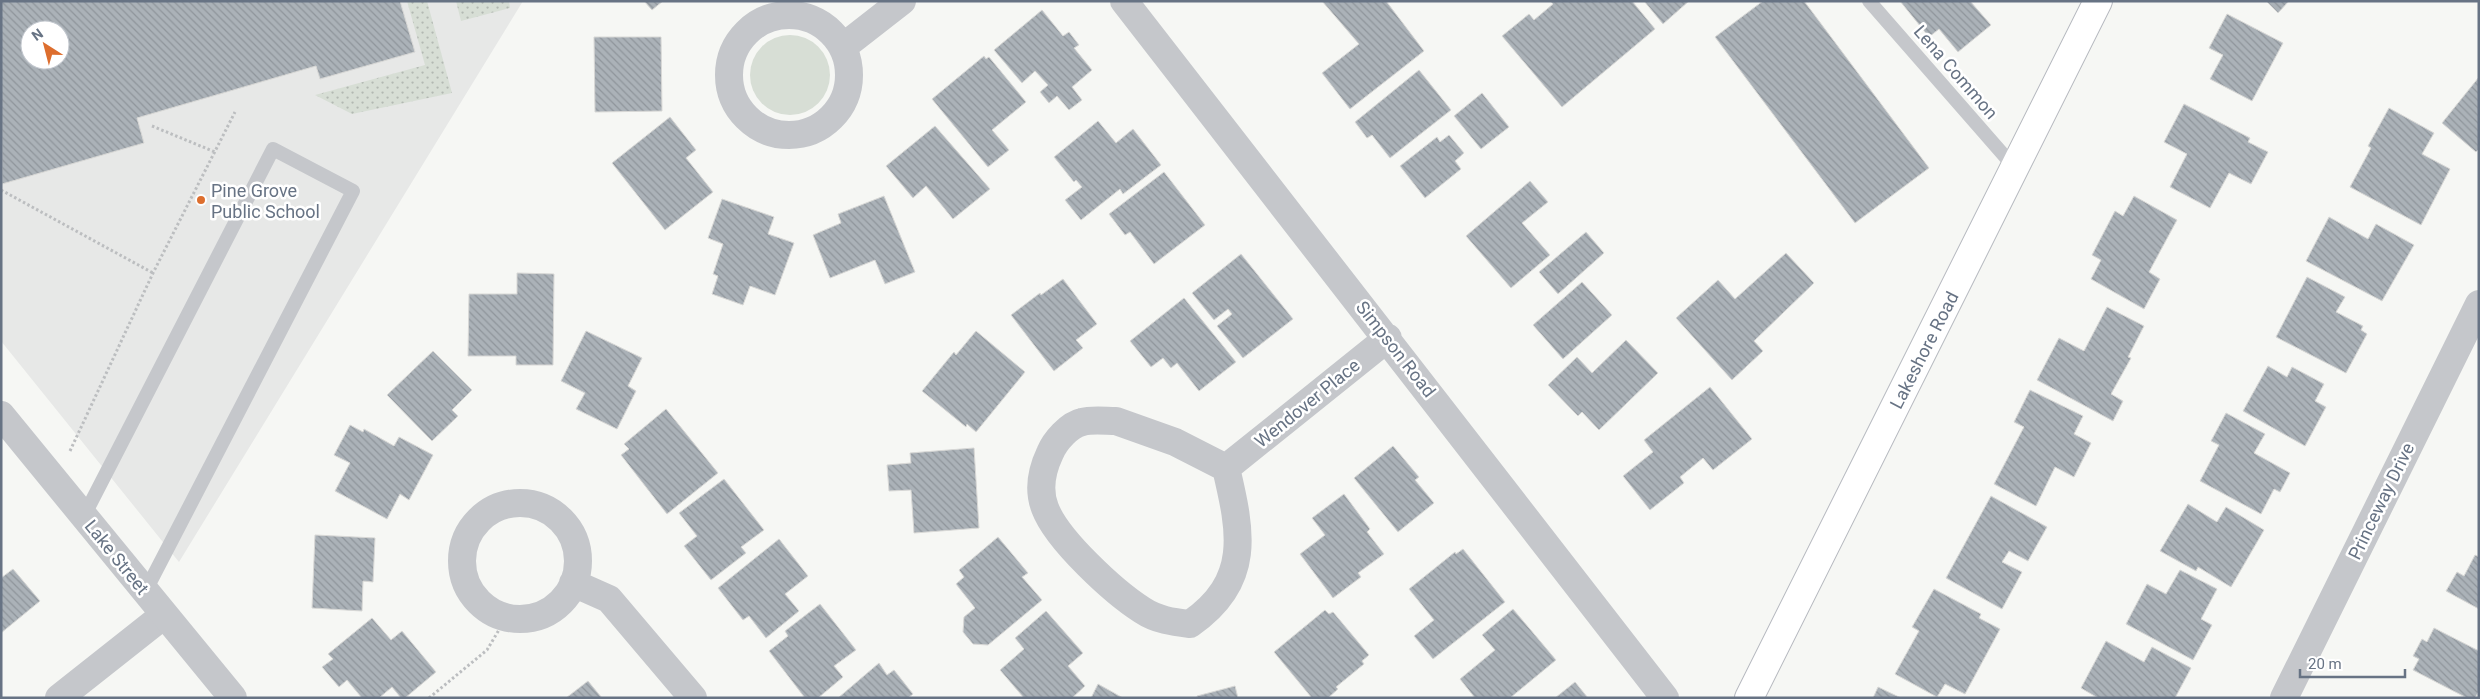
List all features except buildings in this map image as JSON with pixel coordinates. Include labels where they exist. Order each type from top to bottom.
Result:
[{"type":"main road","name":"Lakeshore Road","points":[[1749,698],[2098,1]]},
{"type":"street","points":[[843,47],[902,1]]},
{"type":"street","name":"Simpson Road","points":[[1124,1],[1388,338],[1665,698]]},
{"type":"street","points":[[792,15],[812,19],[830,31],[843,47],[849,64],[850,84],[844,102],[833,118],[817,129],[799,135],[780,135],[762,129],[747,118],[735,103],[729,82],[730,62],[738,42],[753,27],[771,18],[792,15]]},
{"type":"street","name":"Princeway Drive","points":[[2284,698],[2479,304]]},
{"type":"street","name":"Wendover Place","points":[[1226,468],[1388,338]]},
{"type":"street","name":"Lake Street","points":[[1,415],[233,698]]},
{"type":"street","points":[[1116,421],[1175,442],[1226,468],[1239,537],[1234,568],[1224,591],[1208,611],[1190,624],[1166,621],[1143,611],[1086,562],[1062,536],[1045,508],[1041,485],[1043,467],[1056,441],[1081,422],[1116,421]]},
{"type":"street","points":[[515,503],[532,504],[548,510],[561,521],[571,534],[577,550],[578,567],[573,584],[565,598],[552,610],[537,617],[521,620],[506,618],[492,613],[479,604],[469,592],[463,576],[461,559],[464,543],[472,528],[484,515],[499,507],[515,503]]},
{"type":"street","points":[[573,584],[609,599],[692,698]]},
{"type":"street","points":[[60,698],[164,615]]},
{"type":"lane","name":"Lena Common","points":[[1869,1],[2015,168]]},
{"type":"lane","points":[[84,516],[273,149],[354,191],[145,592]]},
{"type":"path","points":[[56,482],[154,272],[235,112]]},
{"type":"path","points":[[152,126],[215,152]]},
{"type":"path","points":[[1,190],[154,272]]},
{"type":"path","points":[[429,698],[487,650],[506,618]]},
{"type":"shaded area","name":"Pine Grove Public School","points":[[1,1],[523,1],[179,562],[1,341]]},
{"type":"shaded area","points":[[407,1],[427,1],[452,93],[352,114],[315,95],[425,65]]},
{"type":"shaded area","points":[[456,1],[509,1],[510,8],[461,21]]},
{"type":"shaded area","points":[[790,35],[805,38],[818,47],[827,60],[830,75],[827,90],[818,103],[805,112],[790,115],[775,112],[762,103],[753,90],[750,75],[753,60],[762,47],[775,38]]},
{"type":"place","name":"Pine Grove Public School","points":[[201,200]]}]
